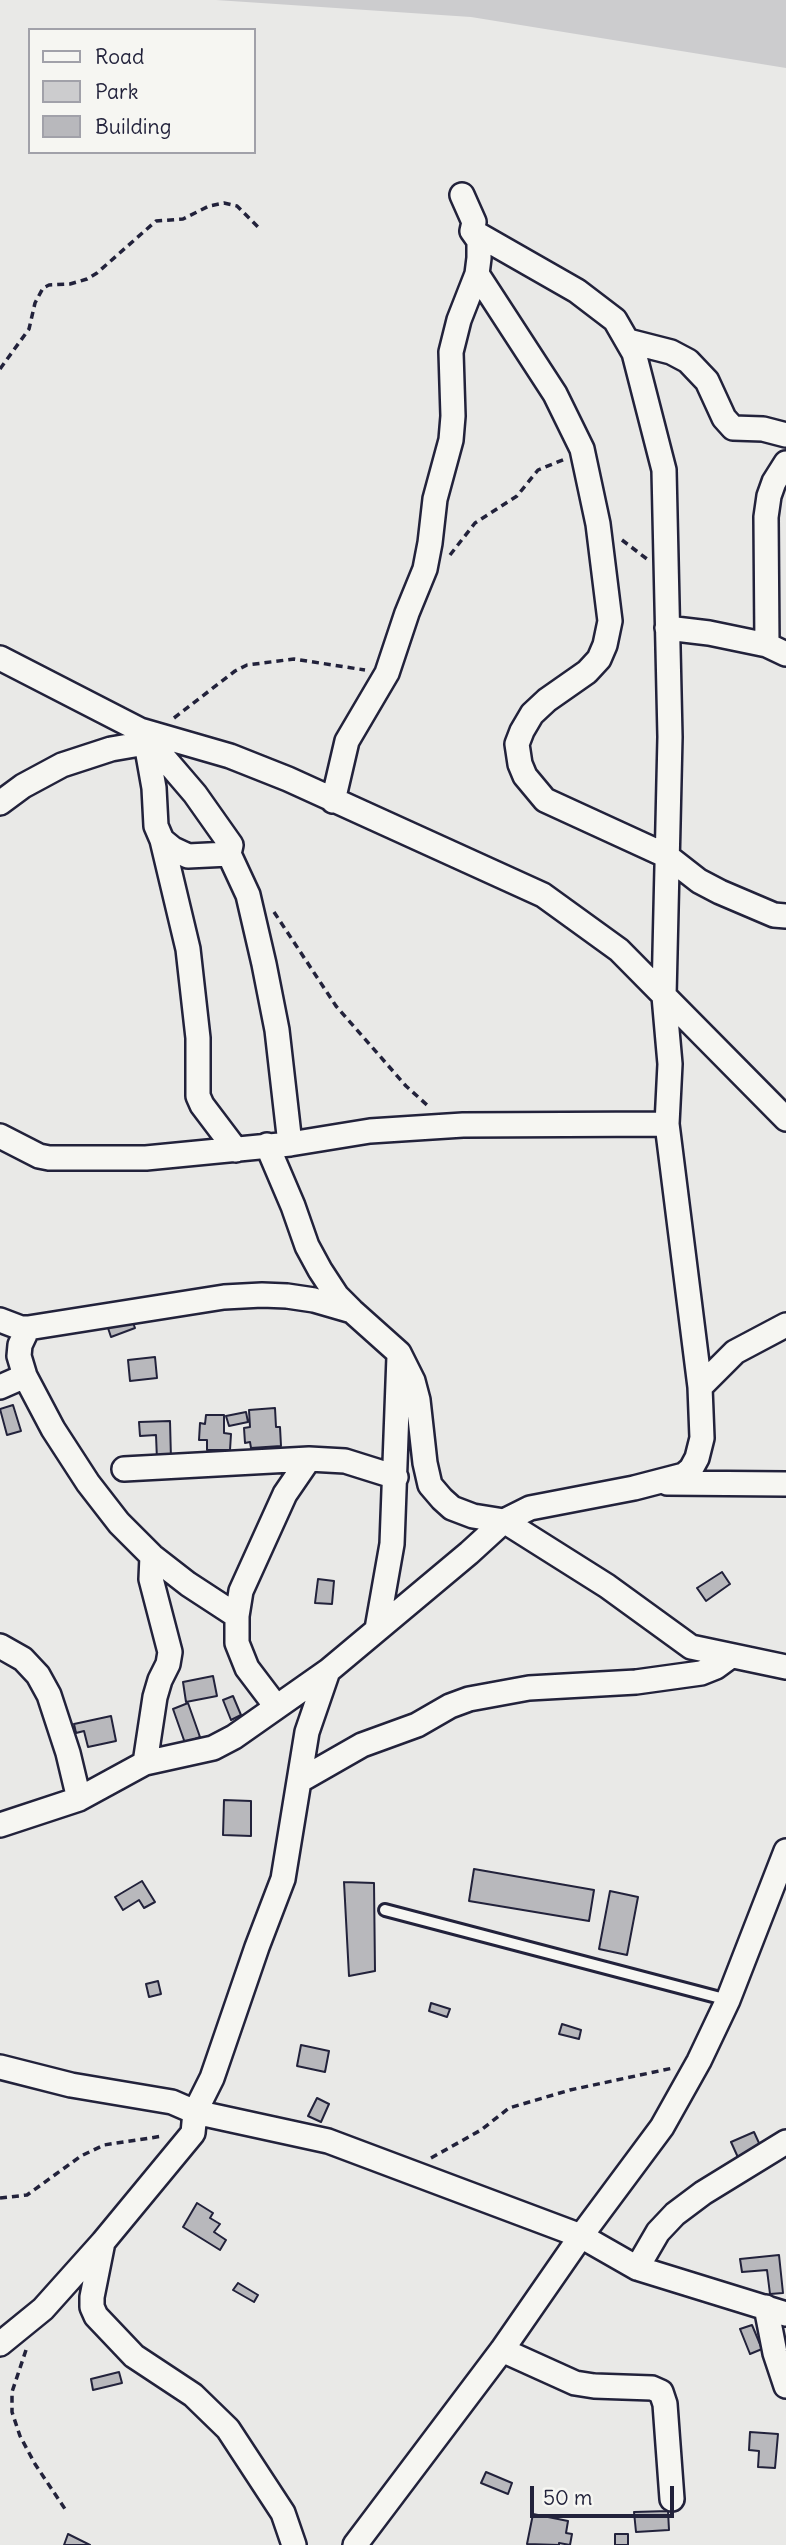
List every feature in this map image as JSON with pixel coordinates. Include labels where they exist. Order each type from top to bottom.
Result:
[{"type":"street","points":[[333,801],[347,741],[387,673],[425,569],[435,499],[451,440],[451,352],[459,320],[477,274],[479,241],[472,231],[474,222],[462,195]]},
{"type":"street","points":[[0,1825],[79,1799],[145,1763],[213,1748],[234,1737],[328,1671],[469,1553],[503,1521],[530,1508],[662,1482],[684,1475],[697,1458],[702,1438],[700,1387],[667,1124],[670,1064],[664,996],[670,737],[664,470],[634,352],[615,320],[593,301],[556,277],[472,231]]},
{"type":"street","points":[[477,274],[555,394],[582,449],[598,524],[610,621],[606,645],[599,659],[587,672],[532,714],[517,744],[520,764],[529,782],[545,800],[667,856],[699,881],[720,892],[774,915],[786,916]]},
{"type":"street","points":[[628,341],[671,352],[688,361],[707,381],[724,418],[733,428],[774,430],[786,435]]},
{"type":"street","points":[[667,628],[709,633],[776,650],[766,517],[774,482],[786,463]]},
{"type":"street","points":[[0,658],[147,737],[230,756],[288,779],[543,895],[619,950],[786,1119]]},
{"type":"street","points":[[0,803],[23,786],[62,765],[147,737]]},
{"type":"street","points":[[147,737],[156,826],[162,840],[188,949],[198,1038],[198,1096],[236,1150]]},
{"type":"street","points":[[147,737],[214,818],[230,845],[229,854],[248,895],[277,1030],[290,1144]]},
{"type":"street","points":[[162,840],[188,856],[229,854]]},
{"type":"street","points":[[0,1136],[39,1156],[49,1158],[146,1158],[290,1144],[370,1131],[463,1125],[667,1124]]},
{"type":"street","points":[[267,1145],[307,1246],[338,1296],[399,1353],[413,1381],[430,1485],[442,1499],[452,1508],[473,1516],[503,1521],[607,1586],[691,1647],[786,1667]]},
{"type":"street","points":[[0,1320],[28,1328],[225,1297],[262,1295],[314,1300],[352,1311]]},
{"type":"street","points":[[700,1387],[735,1352],[786,1325]]},
{"type":"street","points":[[28,1328],[20,1345],[19,1356],[25,1376],[80,1472],[119,1523],[152,1556],[188,1584],[237,1616]]},
{"type":"street","points":[[377,1629],[392,1544],[399,1353]]},
{"type":"street","points":[[0,1387],[25,1376]]},
{"type":"street","points":[[124,1469],[309,1459],[345,1461],[396,1477]]},
{"type":"street","points":[[278,1704],[272,1701],[243,1661],[236,1632],[237,1616],[241,1591],[279,1506],[309,1459]]},
{"type":"street","points":[[662,1482],[676,1485],[786,1485]]},
{"type":"street","points":[[145,1763],[155,1697],[170,1652],[151,1579],[152,1556]]},
{"type":"street","points":[[0,1646],[23,1659],[38,1675],[49,1695],[68,1753],[79,1799]]},
{"type":"street","points":[[299,1781],[362,1745],[417,1725],[450,1706],[469,1699],[530,1688],[607,1684],[701,1673],[732,1657]]},
{"type":"street","points":[[0,2344],[43,2309],[103,2242],[194,2123],[283,1879],[307,1732],[328,1671]]},
{"type":"street","points":[[355,2545],[502,2350],[581,2236],[662,2127],[699,2061],[728,2000],[786,1851]]},
{"type":"street","points":[[0,2067],[71,2085],[172,2102],[194,2123],[328,2141],[581,2236],[637,2268],[776,2310],[775,2353],[786,2386]]},
{"type":"street","points":[[637,2268],[658,2232],[676,2214],[703,2193],[786,2142]]},
{"type":"street","points":[[103,2242],[92,2297],[96,2316],[134,2356],[193,2395],[228,2429],[283,2513],[294,2545]]},
{"type":"street","points":[[502,2350],[575,2383],[652,2388],[661,2392],[665,2404],[672,2499]]},
{"type":"lane","points":[[385,1910],[728,2000]]},
{"type":"path","points":[[0,369],[29,329],[35,303],[43,288],[87,279],[156,221],[183,219],[209,206],[224,203],[237,206],[258,227]]},
{"type":"path","points":[[446,559],[475,523],[517,496],[538,470],[582,449]]},
{"type":"path","points":[[598,524],[661,569],[666,576]]},
{"type":"path","points":[[147,737],[235,671],[247,665],[294,659],[387,673]]},
{"type":"path","points":[[270,906],[336,1006],[406,1086],[429,1107]]},
{"type":"path","points":[[429,2160],[481,2130],[509,2108],[570,2090],[699,2061]]},
{"type":"path","points":[[0,2199],[27,2195],[81,2156],[104,2145],[194,2123]]},
{"type":"path","points":[[28,2344],[12,2392],[12,2412],[30,2455],[65,2509]]},
{"type":"green space","points":[[216,0],[786,0],[786,68],[471,17]]},
{"type":"building","points":[[132,1320],[135,1328],[111,1337],[108,1328]]},
{"type":"building","points":[[155,1357],[157,1378],[130,1381],[128,1360]]},
{"type":"building","points":[[13,1405],[21,1431],[7,1435],[0,1409]]},
{"type":"building","points":[[275,1408],[281,1446],[251,1448],[250,1442],[245,1443],[244,1428],[250,1427],[249,1410]]},
{"type":"building","points":[[246,1412],[248,1422],[229,1426],[226,1416]]},
{"type":"building","points":[[206,1415],[224,1415],[224,1433],[231,1434],[230,1450],[207,1450],[207,1440],[199,1440],[200,1423],[205,1424]]},
{"type":"building","points":[[170,1421],[171,1459],[157,1460],[156,1435],[140,1436],[139,1422]]},
{"type":"building","points":[[722,1572],[730,1584],[706,1601],[697,1588]]},
{"type":"building","points":[[318,1579],[334,1581],[332,1604],[315,1603]]},
{"type":"building","points":[[213,1676],[217,1696],[186,1702],[183,1682]]},
{"type":"building","points":[[233,1696],[241,1715],[231,1720],[223,1700]]},
{"type":"building","points":[[188,1703],[200,1737],[185,1743],[173,1709]]},
{"type":"building","points":[[111,1716],[116,1741],[88,1747],[84,1731],[76,1733],[74,1724]]},
{"type":"building","points":[[224,1800],[251,1801],[251,1836],[223,1835]]},
{"type":"building","points":[[474,1869],[594,1890],[589,1921],[469,1901]]},
{"type":"building","points":[[142,1881],[155,1902],[144,1908],[139,1900],[123,1910],[115,1897]]},
{"type":"building","points":[[344,1882],[374,1883],[375,1971],[349,1976]]},
{"type":"building","points":[[610,1891],[638,1897],[627,1955],[599,1949]]},
{"type":"building","points":[[158,1981],[161,1994],[149,1997],[146,1984]]},
{"type":"building","points":[[431,2003],[450,2009],[447,2017],[429,2011]]},
{"type":"building","points":[[562,2024],[581,2030],[579,2039],[559,2034]]},
{"type":"building","points":[[301,2045],[329,2051],[325,2072],[297,2066]]},
{"type":"building","points":[[317,2098],[329,2104],[321,2122],[308,2116]]},
{"type":"building","points":[[754,2132],[764,2154],[741,2164],[731,2142]]},
{"type":"building","points":[[197,2203],[213,2213],[210,2218],[220,2224],[214,2232],[226,2240],[220,2250],[183,2227]]},
{"type":"building","points":[[779,2255],[783,2293],[770,2294],[767,2270],[742,2272],[740,2259]]},
{"type":"building","points":[[238,2283],[258,2295],[254,2302],[233,2290]]},
{"type":"building","points":[[752,2325],[762,2349],[750,2354],[740,2329]]},
{"type":"building","points":[[119,2372],[122,2383],[93,2390],[91,2379]]},
{"type":"building","points":[[750,2432],[778,2434],[775,2468],[758,2467],[759,2451],[749,2450]]},
{"type":"building","points":[[486,2472],[512,2483],[508,2494],[481,2483]]},
{"type":"building","points":[[668,2511],[669,2530],[636,2532],[634,2512]]},
{"type":"building","points":[[533,2514],[568,2521],[566,2533],[572,2534],[570,2545],[527,2544]]},
{"type":"building","points":[[68,2534],[90,2545],[64,2545]]},
{"type":"building","points":[[615,2534],[628,2534],[628,2545],[615,2545]]}]
